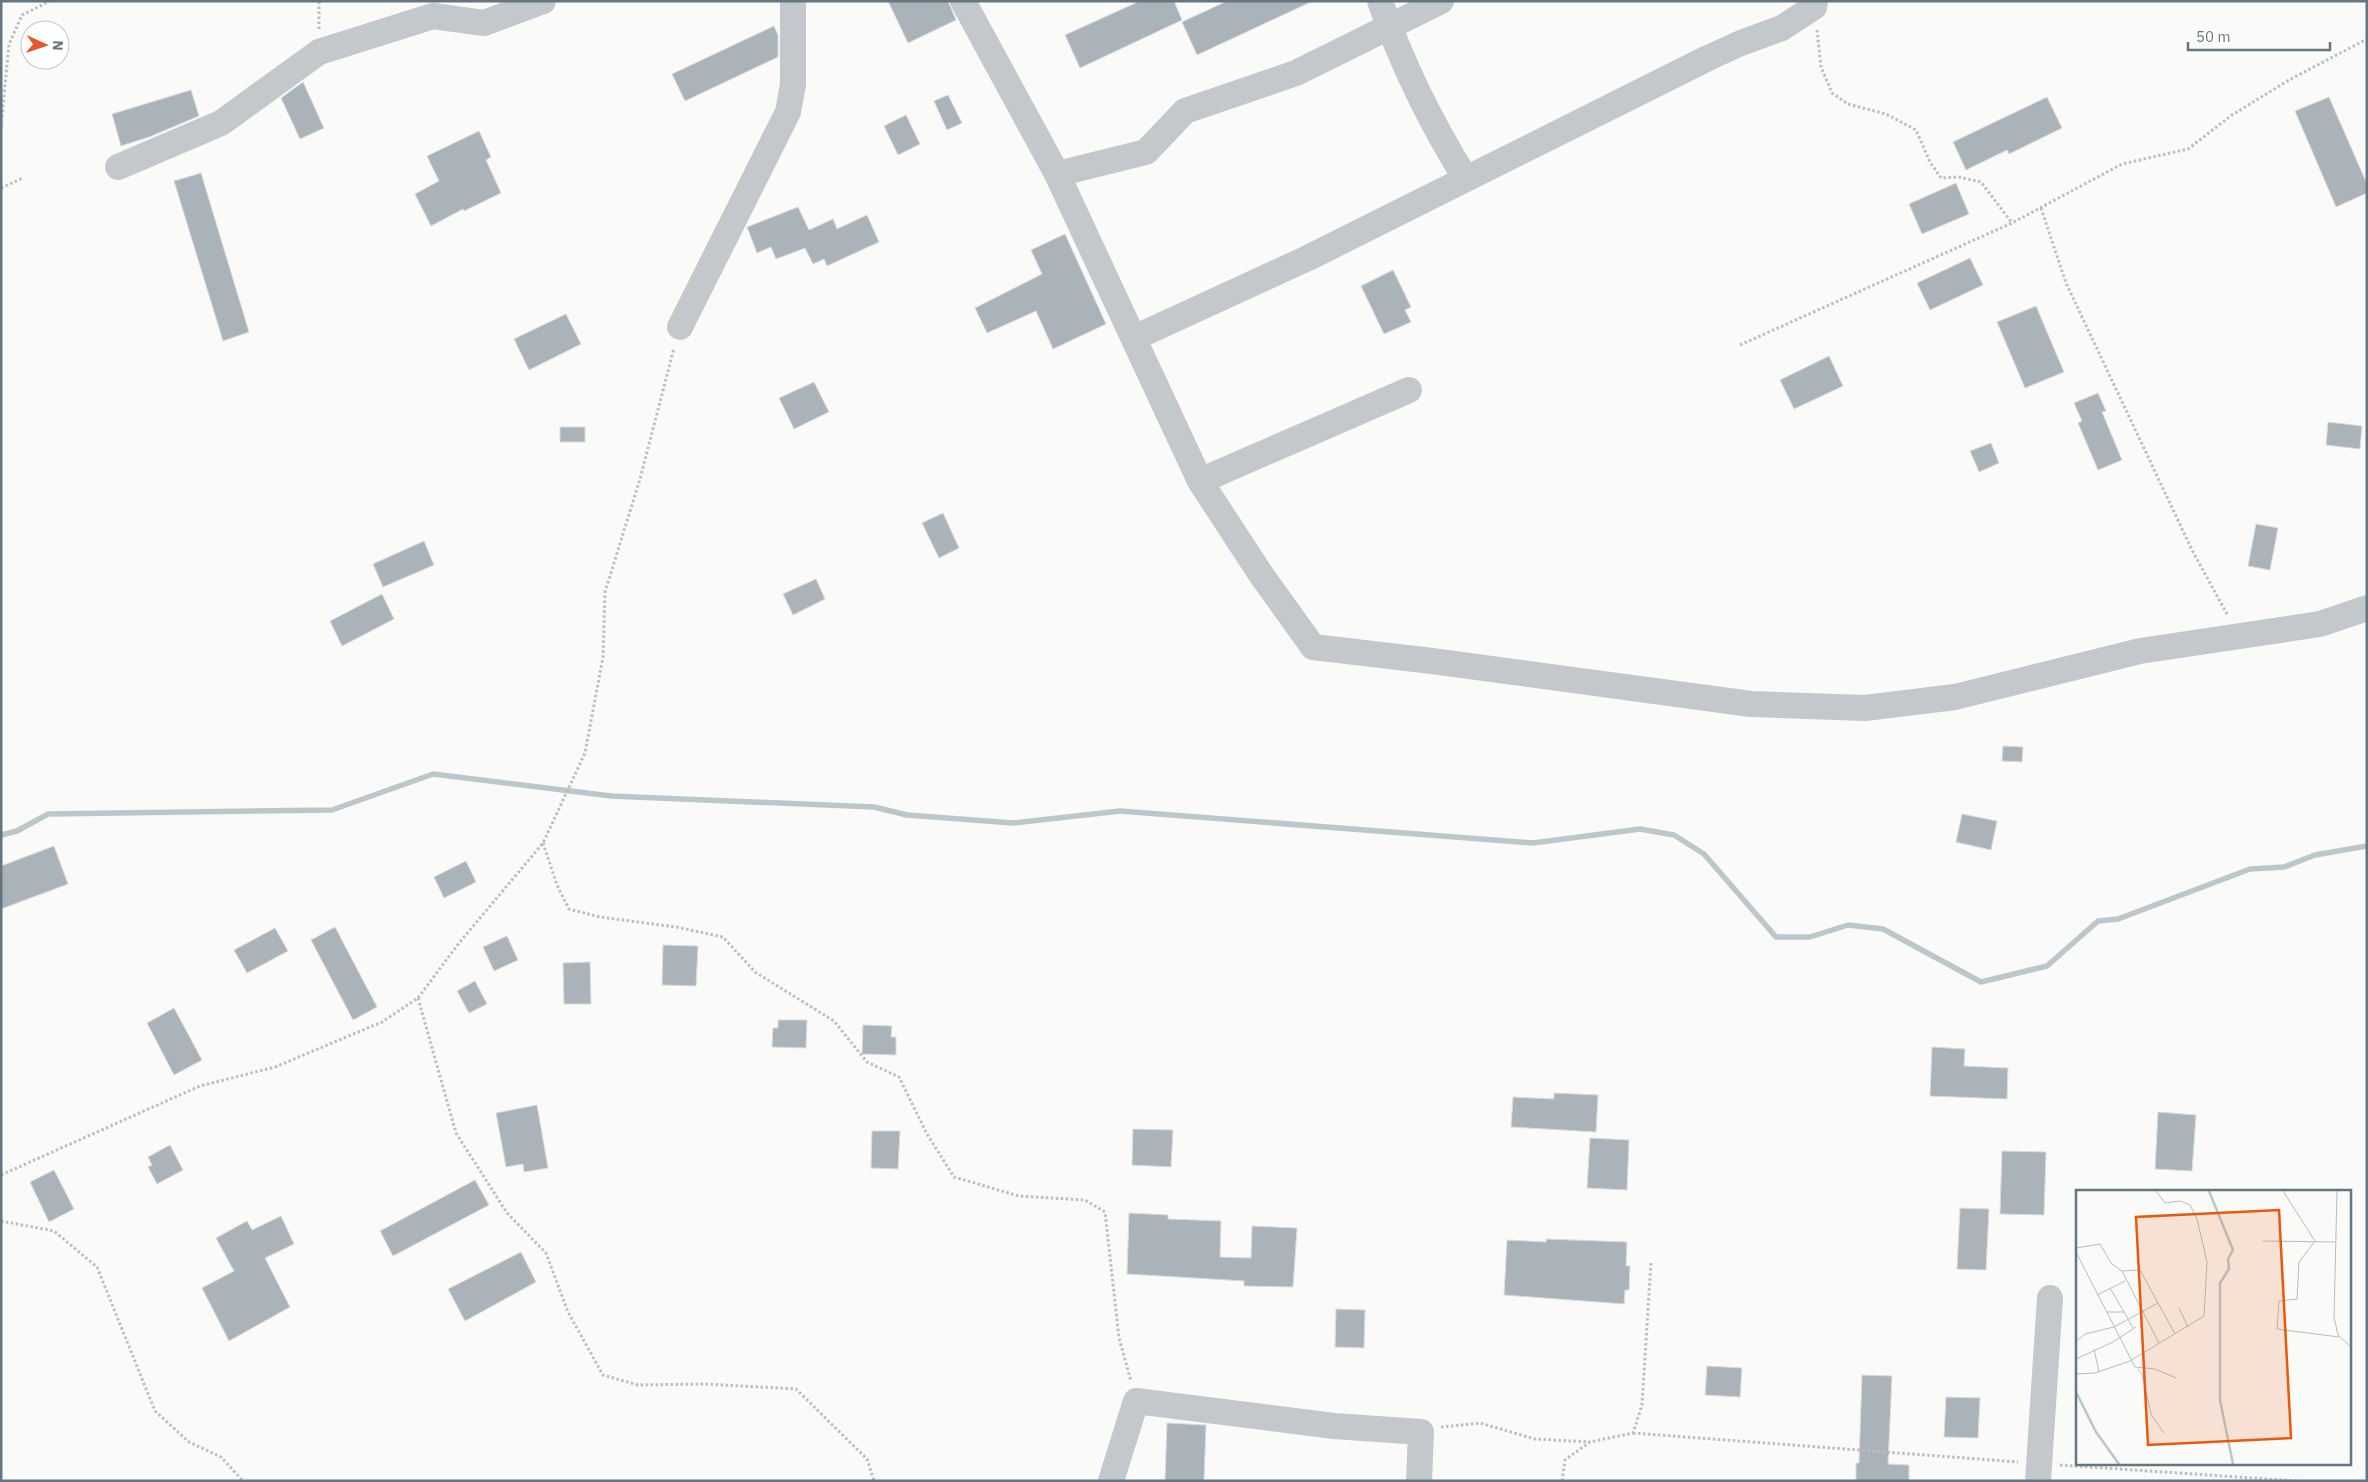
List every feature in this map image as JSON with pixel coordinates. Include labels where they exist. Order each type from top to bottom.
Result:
[{"type":"street","points":[[118,167],[221,123],[319,52],[433,16],[484,23],[543,1]]},
{"type":"street","points":[[680,327],[788,112],[793,84],[793,1]]},
{"type":"street","points":[[963,1],[1057,174],[1200,481],[1260,573],[1313,648],[1442,662],[1752,704],[1865,708],[1955,697],[2140,651],[2320,624],[2367,608]]},
{"type":"street","points":[[1380,1],[1389,27],[1434,127],[1466,179]]},
{"type":"street","points":[[1057,174],[1146,152],[1185,111],[1296,73],[1441,1]]},
{"type":"street","points":[[1134,338],[1308,258],[1708,58],[1741,43],[1782,28],[1815,4]]},
{"type":"street","points":[[1200,481],[1409,390]]},
{"type":"street","points":[[2038,1472],[2050,1298]]},
{"type":"street","points":[[1111,1481],[1136,1401],[1334,1426],[1421,1432],[1419,1481]]},
{"type":"path","points":[[1,127],[9,44],[22,15],[50,1]]},
{"type":"path","points":[[1815,4],[1821,67],[1832,93],[1848,104],[1886,114],[1916,130],[1930,162],[1941,178],[1959,177],[1980,182],[2012,223]]},
{"type":"path","points":[[1740,346],[2012,223],[2122,164],[2188,150],[2232,115],[2289,80],[2367,39]]},
{"type":"path","points":[[1,188],[22,178]]},
{"type":"path","points":[[2041,208],[2066,283],[2192,550],[2240,637]]},
{"type":"path","points":[[1,1175],[200,1086],[275,1067],[382,1022],[418,998],[459,943],[543,843],[585,753],[603,657],[605,592],[640,479],[680,327]]},
{"type":"path","points":[[543,843],[557,885],[568,910],[600,917],[676,927],[723,937],[755,972],[834,1021],[867,1062],[899,1077],[927,1134],[954,1177],[1019,1196],[1085,1200],[1105,1212],[1119,1338],[1136,1401]]},
{"type":"path","points":[[418,998],[456,1133],[506,1213],[546,1253],[568,1312],[602,1375],[638,1385],[705,1384],[796,1389],[867,1460],[874,1481]]},
{"type":"path","points":[[1,1221],[54,1231],[97,1267],[155,1411],[189,1442],[221,1457],[243,1481]]},
{"type":"path","points":[[1633,1433],[1642,1405],[1650,1262]]},
{"type":"path","points":[[1421,1432],[1446,1426],[1480,1423],[1535,1439],[1590,1442],[1633,1433],[2038,1472],[2297,1481]]},
{"type":"path","points":[[1562,1481],[1565,1460],[1590,1442]]},
{"type":"building","points":[[888,1],[948,1],[956,20],[908,43]]},
{"type":"building","points":[[1140,1],[1174,1],[1182,20],[1080,68],[1065,35]]},
{"type":"building","points":[[1227,1],[1313,1],[1197,55],[1182,22]]},
{"type":"building","points":[[774,26],[778,35],[778,57],[685,101],[672,74]]},
{"type":"building","points":[[303,82],[324,128],[300,139],[281,98]]},
{"type":"building","points":[[191,90],[199,116],[149,137],[121,146],[112,114]]},
{"type":"building","points":[[948,95],[962,123],[947,130],[934,101]]},
{"type":"building","points":[[2047,97],[2062,128],[2009,154],[2007,150],[1966,170],[1953,142]]},
{"type":"building","points":[[2329,97],[2367,184],[2367,193],[2336,207],[2295,111]]},
{"type":"building","points":[[906,115],[920,144],[898,155],[884,126]]},
{"type":"building","points":[[479,131],[491,157],[486,160],[501,193],[464,211],[463,209],[431,226],[415,194],[439,181],[427,156]]},
{"type":"building","points":[[201,173],[249,332],[223,341],[174,181]]},
{"type":"building","points":[[1956,183],[1969,214],[1922,234],[1909,204]]},
{"type":"building","points":[[798,207],[809,230],[833,219],[837,229],[867,215],[879,242],[827,266],[824,259],[813,264],[805,248],[776,259],[771,247],[757,253],[747,227]]},
{"type":"building","points":[[1065,234],[1106,324],[1053,349],[1036,311],[987,333],[975,308],[1042,274],[1031,250]]},
{"type":"building","points":[[1970,258],[1983,285],[1930,310],[1917,283]]},
{"type":"building","points":[[1393,270],[1411,307],[1405,310],[1411,322],[1384,334],[1361,286]]},
{"type":"building","points":[[2036,306],[2064,372],[2025,388],[1997,322]]},
{"type":"building","points":[[566,314],[581,344],[529,370],[514,339]]},
{"type":"building","points":[[1829,356],[1843,386],[1794,409],[1780,380]]},
{"type":"building","points":[[814,382],[829,412],[794,429],[779,398]]},
{"type":"building","points":[[2098,393],[2106,411],[2102,412],[2122,460],[2098,470],[2078,423],[2082,421],[2074,403]]},
{"type":"building","points":[[2328,422],[2362,426],[2360,449],[2326,445]]},
{"type":"building","points":[[560,427],[585,427],[585,442],[560,442]]},
{"type":"building","points":[[1991,443],[1999,463],[1979,472],[1970,451]]},
{"type":"building","points":[[943,513],[959,548],[939,558],[922,523]]},
{"type":"building","points":[[2256,524],[2278,528],[2270,570],[2248,566]]},
{"type":"building","points":[[424,541],[434,565],[383,587],[373,564]]},
{"type":"building","points":[[816,579],[825,599],[793,615],[783,594]]},
{"type":"building","points":[[382,594],[394,619],[342,646],[330,621]]},
{"type":"building","points":[[2003,746],[2023,747],[2022,762],[2002,761]]},
{"type":"building","points":[[1962,814],[1997,821],[1991,850],[1956,842]]},
{"type":"building","points":[[54,846],[68,884],[1,909],[1,866]]},
{"type":"building","points":[[466,861],[476,882],[444,898],[434,877]]},
{"type":"building","points":[[335,927],[377,1007],[353,1020],[311,940]]},
{"type":"building","points":[[275,928],[288,951],[247,973],[234,950]]},
{"type":"building","points":[[507,936],[518,960],[494,971],[483,947]]},
{"type":"building","points":[[663,945],[698,946],[696,986],[662,985]]},
{"type":"building","points":[[590,962],[591,1004],[564,1004],[563,963]]},
{"type":"building","points":[[475,981],[487,1004],[469,1013],[457,991]]},
{"type":"building","points":[[174,1008],[202,1060],[174,1075],[147,1023]]},
{"type":"building","points":[[778,1020],[807,1020],[806,1048],[772,1047],[773,1028],[778,1028]]},
{"type":"building","points":[[863,1025],[892,1026],[891,1037],[896,1037],[896,1055],[862,1054]]},
{"type":"building","points":[[1932,1047],[1965,1049],[1964,1066],[2008,1068],[2007,1099],[1930,1096]]},
{"type":"building","points":[[1554,1093],[1598,1095],[1596,1132],[1511,1127],[1513,1097],[1554,1099]]},
{"type":"building","points":[[537,1105],[548,1168],[524,1172],[523,1164],[506,1167],[496,1113]]},
{"type":"building","points":[[2158,1112],[2196,1115],[2192,1171],[2155,1169]]},
{"type":"building","points":[[1133,1129],[1173,1130],[1171,1167],[1132,1165]]},
{"type":"building","points":[[872,1131],[900,1131],[898,1169],[871,1168]]},
{"type":"building","points":[[1590,1138],[1629,1140],[1627,1190],[1587,1188]]},
{"type":"building","points":[[170,1145],[183,1170],[157,1184],[148,1167],[152,1165],[148,1157]]},
{"type":"building","points":[[2002,1151],[2046,1152],[2044,1215],[2000,1214]]},
{"type":"building","points":[[54,1170],[74,1209],[49,1222],[30,1182]]},
{"type":"building","points":[[475,1180],[489,1205],[393,1256],[380,1231]]},
{"type":"building","points":[[1960,1208],[1989,1209],[1986,1270],[1957,1269]]},
{"type":"building","points":[[1129,1213],[1168,1215],[1168,1219],[1221,1221],[1220,1257],[1251,1258],[1252,1226],[1297,1228],[1293,1287],[1244,1286],[1244,1281],[1127,1274]]},
{"type":"building","points":[[281,1216],[294,1244],[265,1258],[290,1307],[229,1341],[202,1288],[234,1271],[216,1238],[247,1221],[252,1230]]},
{"type":"building","points":[[1546,1239],[1627,1242],[1626,1266],[1630,1266],[1629,1290],[1625,1290],[1624,1304],[1504,1295],[1507,1240],[1546,1242]]},
{"type":"building","points":[[521,1252],[536,1282],[465,1321],[448,1289]]},
{"type":"building","points":[[1336,1309],[1365,1310],[1364,1348],[1335,1347]]},
{"type":"building","points":[[1707,1366],[1742,1368],[1740,1397],[1705,1395]]},
{"type":"building","points":[[1862,1375],[1892,1376],[1888,1464],[1909,1465],[1909,1481],[1856,1481],[1856,1463],[1859,1463]]},
{"type":"building","points":[[1946,1397],[1980,1398],[1978,1438],[1944,1437]]},
{"type":"building","points":[[1167,1423],[1206,1425],[1204,1481],[1165,1481]]},
{"type":"waterway","points":[[1,835],[17,831],[48,814],[332,810],[433,774],[611,796],[874,807],[907,815],[1013,823],[1120,811],[1533,843],[1640,829],[1674,835],[1704,854],[1776,937],[1810,937],[1848,925],[1883,929],[1981,982],[2047,966],[2098,921],[2118,919],[2250,869],[2284,867],[2315,855],[2367,846]]}]
